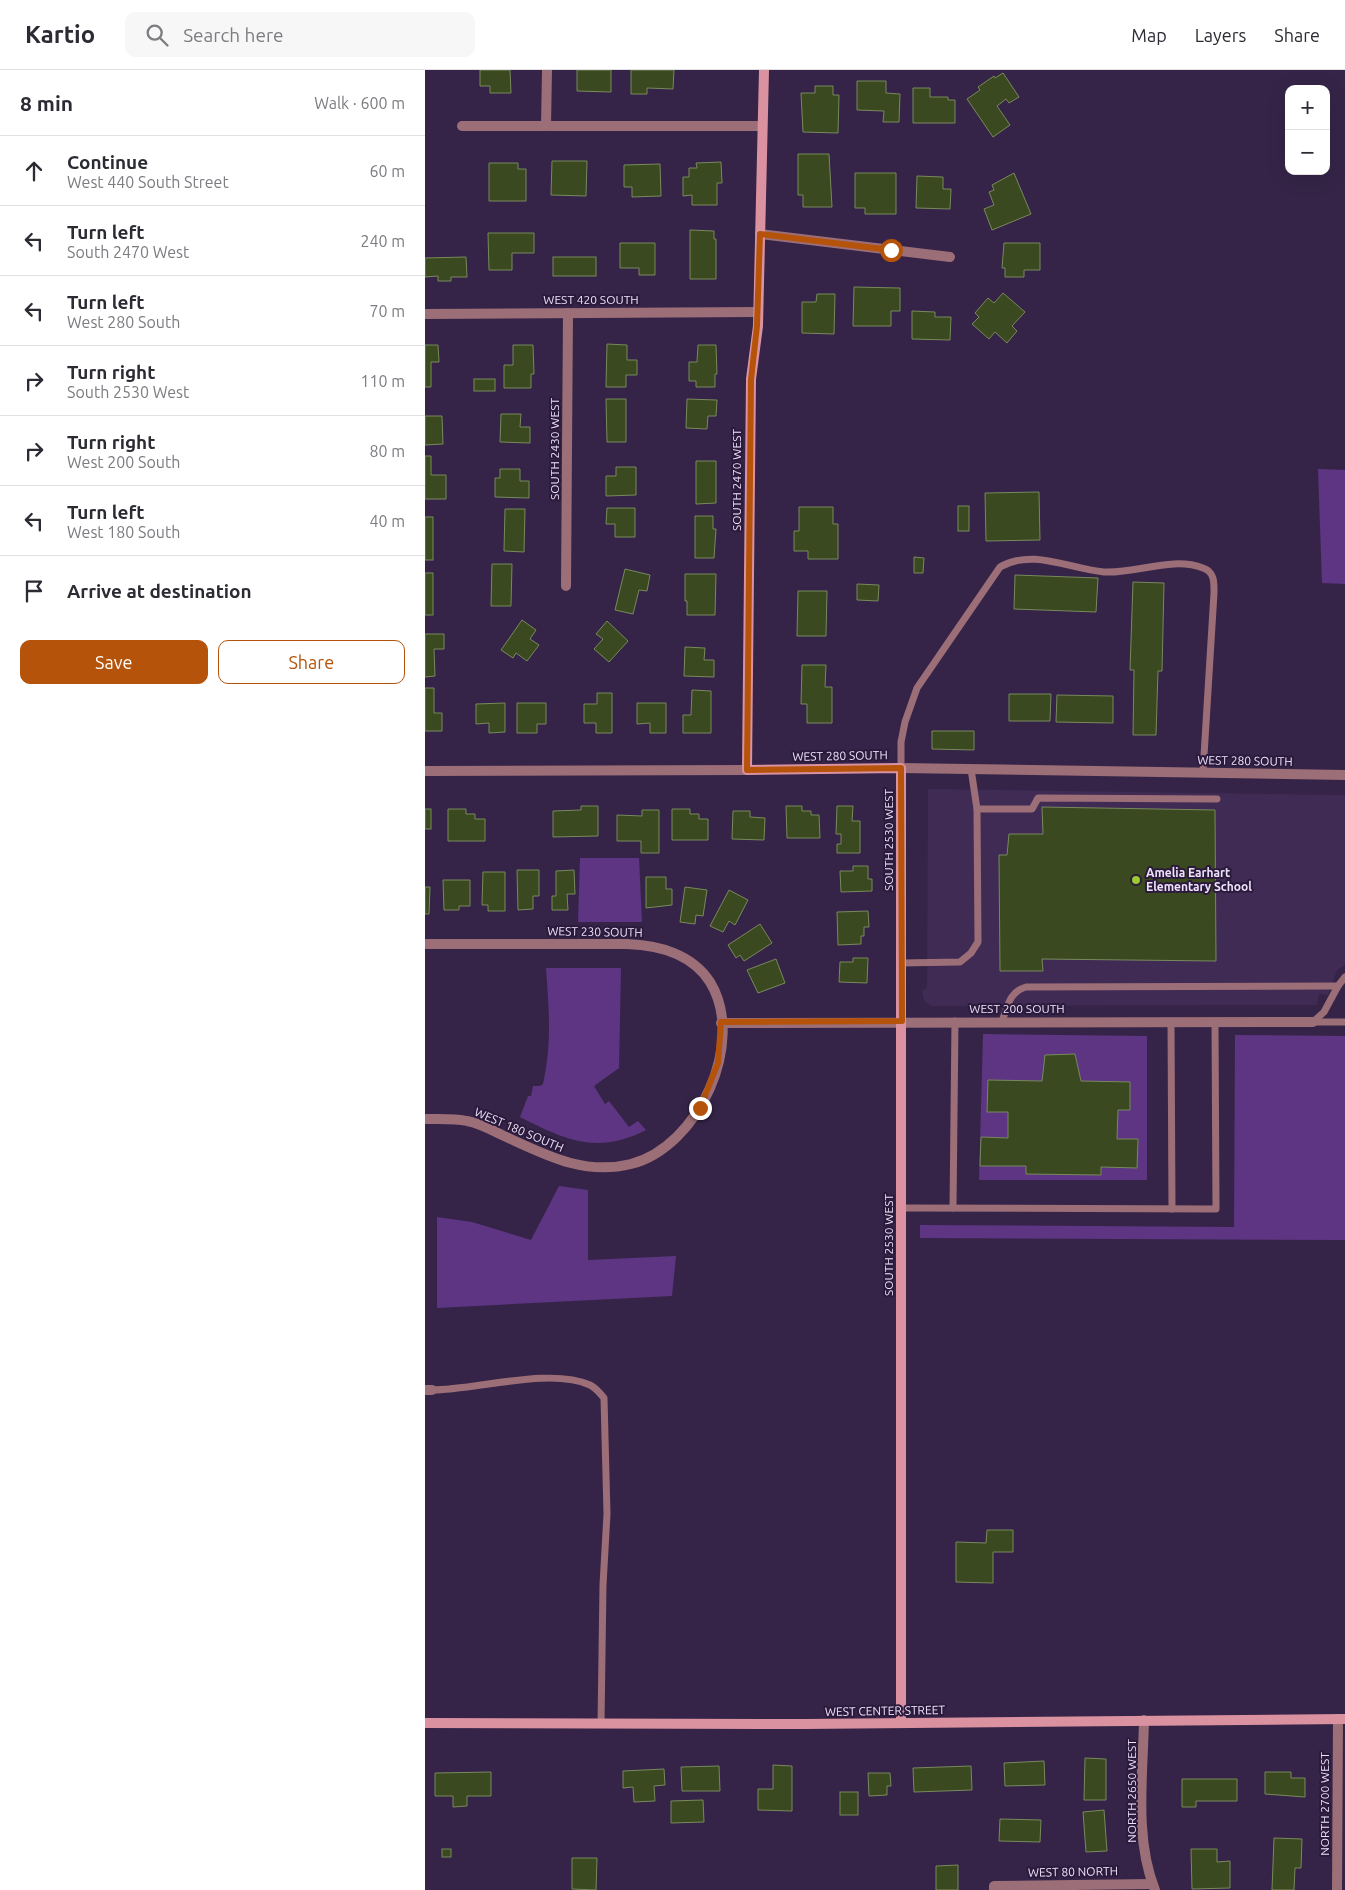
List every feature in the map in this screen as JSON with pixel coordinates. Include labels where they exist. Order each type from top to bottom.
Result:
[{"type":"street","points":[[546,126],[547,70]]},
{"type":"street","name":"SOUTH 2470 WEST","points":[[747,770],[751,380],[758,312],[764,70]]},
{"type":"street","points":[[462,126],[763,126]]},
{"type":"street","points":[[760,234],[950,257]]},
{"type":"street","name":"WEST 420 SOUTH","points":[[425,314],[758,312]]},
{"type":"street","name":"SOUTH 2430 WEST","points":[[566,586],[567,313]]},
{"type":"street","name":"WEST 280 SOUTH","points":[[425,771],[901,768],[1345,775]]},
{"type":"street","name":"SOUTH 2530 WEST","points":[[901,768],[901,1723]]},
{"type":"street","name":"WEST 230 SOUTH","points":[[425,944],[651,945],[682,957],[703,973],[713,988],[721,1022]]},
{"type":"street","name":"WEST 200 SOUTH","points":[[721,1022],[1313,1022]]},
{"type":"street","name":"WEST 180 SOUTH","points":[[425,1119],[465,1120],[481,1125],[556,1160],[572,1165],[609,1167],[633,1163],[656,1154],[674,1141],[698,1112],[718,1063],[721,1022]]},
{"type":"street","name":"WEST CENTER STREET","points":[[425,1723],[901,1723],[1341,1719]]},
{"type":"street","name":"NORTH 2700 WEST","points":[[1337,1890],[1341,1719]]},
{"type":"street","name":"NORTH 2650 WEST","points":[[1144,1720],[1143,1827],[1146,1862],[1154,1887]]},
{"type":"street","name":"WEST 80 NORTH","points":[[994,1888],[1154,1887]]},
{"type":"lane","points":[[901,768],[901,742],[905,722],[917,688],[1000,567],[1010,561],[1026,558],[1105,572],[1179,564],[1203,567],[1209,571],[1214,579],[1215,593],[1203,772]]},
{"type":"lane","points":[[901,963],[960,962],[971,953],[977,942],[977,809],[971,769]]},
{"type":"lane","points":[[977,809],[1032,809],[1038,798],[1217,799]]},
{"type":"lane","points":[[1313,1022],[1324,1012],[1337,986],[1345,977]]},
{"type":"lane","points":[[1002,1021],[1011,996],[1017,990],[1026,987],[1337,986]]},
{"type":"lane","points":[[953,1208],[955,1021]]},
{"type":"lane","points":[[1171,1022],[1172,1209]]},
{"type":"lane","points":[[902,1208],[1216,1209],[1215,1022]]},
{"type":"lane","points":[[1313,1022],[1345,1022]]},
{"type":"lane","points":[[429,1390],[530,1380],[564,1380],[590,1385],[604,1398],[607,1504],[603,1585],[601,1723]]},
{"type":"shaded area","points":[[1318,469],[1345,470],[1345,584],[1322,583]]},
{"type":"shaded area","name":"Amelia Earhart Elementary School","points":[[928,789],[1345,795],[1345,965],[1337,970],[1328,995],[1319,994],[1317,1005],[931,1006],[924,1001],[922,991],[927,987]]},
{"type":"shaded area","points":[[580,858],[639,858],[642,922],[578,922]]},
{"type":"shaded area","points":[[546,968],[621,968],[619,1068],[594,1086],[605,1104],[609,1101],[629,1127],[638,1121],[646,1130],[628,1138],[612,1142],[581,1142],[552,1132],[520,1117],[528,1096],[531,1096],[533,1086],[543,1084],[546,1069],[549,1026]]},
{"type":"shaded area","points":[[983,1034],[1147,1036],[1147,1180],[979,1180]]},
{"type":"shaded area","points":[[1235,1035],[1345,1036],[1345,1240],[920,1238],[920,1225],[1234,1227]]},
{"type":"shaded area","points":[[559,1186],[588,1190],[588,1260],[676,1256],[672,1296],[437,1308],[437,1217],[472,1222],[531,1240]]},
{"type":"building","points":[[480,70],[510,70],[511,93],[490,93],[490,86],[480,86]]},
{"type":"building","points":[[577,70],[611,70],[611,92],[577,91]]},
{"type":"building","points":[[631,70],[674,70],[673,89],[647,88],[647,94],[631,94]]},
{"type":"building","points":[[1003,73],[1019,97],[1009,103],[1006,99],[997,106],[1010,125],[993,137],[967,99],[980,90],[978,87],[994,76],[995,78]]},
{"type":"building","points":[[857,81],[886,81],[886,93],[900,94],[899,122],[883,122],[884,111],[857,110]]},
{"type":"building","points":[[815,86],[833,86],[833,95],[839,95],[838,133],[803,132],[801,93],[815,93]]},
{"type":"building","points":[[913,88],[930,88],[930,97],[948,97],[948,100],[955,100],[955,123],[913,123]]},
{"type":"building","points":[[798,154],[829,154],[832,207],[803,207],[803,195],[798,195]]},
{"type":"building","points":[[552,161],[587,161],[586,196],[551,195]]},
{"type":"building","points":[[721,162],[722,183],[717,183],[717,205],[692,205],[692,195],[683,196],[683,177],[689,177],[689,168],[697,168],[696,163]]},
{"type":"building","points":[[489,163],[518,163],[518,169],[526,169],[526,201],[489,201]]},
{"type":"building","points":[[660,164],[661,196],[632,197],[632,187],[624,187],[624,165]]},
{"type":"building","points":[[855,173],[896,173],[896,214],[865,214],[865,208],[855,208]]},
{"type":"building","points":[[1014,173],[1031,214],[992,230],[984,209],[994,205],[989,192],[994,190],[992,185]]},
{"type":"building","points":[[917,176],[943,177],[943,189],[951,189],[950,209],[916,208]]},
{"type":"building","points":[[690,230],[714,231],[714,239],[716,239],[716,279],[690,279]]},
{"type":"building","points":[[488,233],[534,233],[534,253],[512,253],[512,270],[489,270]]},
{"type":"building","points":[[620,243],[655,243],[655,275],[639,275],[639,268],[620,268]]},
{"type":"building","points":[[1004,243],[1040,243],[1040,270],[1024,270],[1024,277],[1005,277],[1005,268],[1002,268]]},
{"type":"building","points":[[466,257],[467,277],[451,277],[451,281],[438,281],[438,276],[425,277],[425,258]]},
{"type":"building","points":[[553,257],[596,257],[596,276],[553,276]]},
{"type":"building","points":[[854,287],[900,288],[900,311],[891,311],[891,326],[853,326]]},
{"type":"building","points":[[1003,293],[1025,312],[1012,326],[1017,331],[1007,343],[995,332],[989,339],[972,324],[979,317],[975,313],[988,298],[994,303]]},
{"type":"building","points":[[817,294],[835,294],[834,334],[802,333],[802,302],[816,302]]},
{"type":"building","points":[[912,311],[935,312],[935,317],[951,317],[950,340],[912,339]]},
{"type":"building","points":[[607,344],[627,345],[627,360],[637,360],[637,375],[626,375],[626,387],[606,387]]},
{"type":"building","points":[[425,345],[438,345],[439,362],[431,362],[431,387],[425,387]]},
{"type":"building","points":[[513,345],[533,345],[534,374],[531,374],[531,388],[504,388],[504,365],[513,365]]},
{"type":"building","points":[[698,345],[716,345],[717,374],[715,374],[715,387],[696,387],[696,381],[689,381],[689,362],[697,362]]},
{"type":"building","points":[[474,379],[495,379],[495,391],[474,391]]},
{"type":"building","points":[[606,399],[626,399],[626,442],[607,442]]},
{"type":"building","points":[[687,399],[717,400],[716,416],[708,416],[707,429],[686,428]]},
{"type":"building","points":[[501,414],[521,414],[520,427],[530,427],[530,443],[500,442]]},
{"type":"building","points":[[425,416],[442,416],[443,444],[425,445]]},
{"type":"building","points":[[425,456],[431,456],[431,475],[446,475],[446,499],[425,499]]},
{"type":"building","points":[[696,461],[716,461],[716,503],[696,504]]},
{"type":"building","points":[[616,467],[636,467],[636,495],[606,496],[606,476],[616,476]]},
{"type":"building","points":[[500,469],[520,469],[520,481],[529,481],[529,498],[495,497],[495,478],[500,478]]},
{"type":"building","points":[[1039,492],[1040,540],[986,541],[985,493]]},
{"type":"building","points":[[958,506],[969,506],[969,531],[958,531]]},
{"type":"building","points":[[799,507],[833,507],[833,524],[838,524],[838,559],[808,559],[808,551],[794,551],[794,531],[799,531]]},
{"type":"building","points":[[607,508],[635,508],[635,537],[615,537],[615,524],[606,524]]},
{"type":"building","points":[[505,509],[525,509],[524,552],[504,551]]},
{"type":"building","points":[[695,516],[713,516],[713,529],[716,529],[714,558],[695,558]]},
{"type":"building","points":[[425,517],[433,517],[433,560],[425,560]]},
{"type":"building","points":[[914,557],[924,558],[923,573],[914,573]]},
{"type":"building","points":[[492,564],[512,564],[511,606],[491,606]]},
{"type":"building","points":[[625,569],[650,575],[647,591],[639,590],[633,614],[615,610]]},
{"type":"building","points":[[425,573],[433,573],[433,615],[425,615]]},
{"type":"building","points":[[685,574],[716,574],[715,615],[687,615]]},
{"type":"building","points":[[1015,575],[1098,578],[1096,612],[1014,609]]},
{"type":"building","points":[[1133,582],[1164,583],[1162,671],[1158,671],[1156,735],[1133,735],[1134,670],[1130,670]]},
{"type":"building","points":[[857,584],[879,585],[878,601],[857,600]]},
{"type":"building","points":[[798,591],[827,591],[826,636],[797,636]]},
{"type":"building","points":[[522,620],[536,630],[530,639],[539,645],[527,661],[516,653],[513,658],[501,650]]},
{"type":"building","points":[[607,621],[628,641],[609,662],[594,649],[603,639],[596,634]]},
{"type":"building","points":[[425,634],[444,634],[444,649],[434,649],[435,676],[425,677]]},
{"type":"building","points":[[685,647],[705,648],[704,660],[714,660],[714,677],[684,676]]},
{"type":"building","points":[[802,665],[826,665],[825,687],[832,687],[832,723],[807,723],[807,704],[801,704]]},
{"type":"building","points":[[425,688],[434,688],[434,713],[442,713],[442,731],[425,731]]},
{"type":"building","points":[[692,690],[711,691],[711,733],[683,733],[683,715],[691,715]]},
{"type":"building","points":[[597,693],[612,693],[612,733],[596,733],[596,723],[584,723],[584,704],[597,704]]},
{"type":"building","points":[[1009,694],[1051,694],[1050,721],[1009,721]]},
{"type":"building","points":[[1057,695],[1113,696],[1113,723],[1056,722]]},
{"type":"building","points":[[505,703],[505,732],[489,733],[489,723],[476,724],[476,704]]},
{"type":"building","points":[[517,703],[546,703],[546,724],[537,724],[537,733],[517,733]]},
{"type":"building","points":[[637,703],[666,703],[666,733],[650,733],[650,723],[637,724]]},
{"type":"building","points":[[932,731],[974,731],[974,750],[932,749]]},
{"type":"building","points":[[581,806],[598,806],[598,836],[553,837],[553,811],[581,810]]},
{"type":"building","points":[[786,806],[802,806],[802,811],[811,811],[811,815],[819,815],[820,838],[787,838]]},
{"type":"building","points":[[837,806],[853,806],[852,821],[860,821],[860,853],[837,853],[837,844],[841,844],[841,834],[836,834]]},
{"type":"building","name":"Amelia Earhart Elementary School","points":[[1042,807],[1215,810],[1216,961],[1042,959],[1043,971],[1000,971],[999,855],[1007,855],[1009,834],[1043,834]]},
{"type":"building","points":[[425,809],[431,809],[431,829],[425,829]]},
{"type":"building","points":[[448,809],[466,809],[466,814],[475,814],[475,819],[485,819],[485,841],[448,841]]},
{"type":"building","points":[[672,809],[690,809],[690,814],[699,814],[699,819],[708,819],[708,840],[672,840]]},
{"type":"building","points":[[642,810],[659,810],[659,853],[641,853],[641,841],[617,841],[617,815],[642,816]]},
{"type":"building","points":[[733,811],[750,811],[750,817],[765,818],[764,840],[732,839]]},
{"type":"building","points":[[853,866],[868,866],[868,879],[872,879],[872,891],[841,892],[840,871],[853,871]]},
{"type":"building","points":[[517,870],[539,870],[539,896],[533,896],[533,909],[518,910]]},
{"type":"building","points":[[574,870],[575,894],[567,894],[568,910],[552,910],[552,896],[556,896],[556,871]]},
{"type":"building","points":[[483,872],[505,872],[505,911],[488,911],[488,905],[482,905]]},
{"type":"building","points":[[646,877],[666,877],[666,889],[672,889],[672,905],[646,908]]},
{"type":"building","points":[[443,880],[470,880],[470,906],[459,906],[459,910],[444,910]]},
{"type":"building","points":[[425,887],[430,887],[429,914],[425,914]]},
{"type":"building","points":[[685,887],[707,890],[703,916],[696,915],[695,924],[680,922]]},
{"type":"building","points":[[729,890],[748,900],[735,925],[729,921],[723,932],[710,926]]},
{"type":"building","points":[[868,911],[869,927],[864,927],[864,936],[861,936],[861,944],[838,945],[837,912]]},
{"type":"building","points":[[760,924],[772,943],[744,961],[740,955],[736,958],[728,945]]},
{"type":"building","points":[[853,958],[868,958],[867,983],[839,982],[840,962],[853,962]]},
{"type":"building","points":[[776,959],[785,983],[758,993],[747,970]]},
{"type":"building","points":[[1075,1054],[1081,1081],[1130,1082],[1130,1110],[1118,1110],[1117,1139],[1138,1139],[1137,1168],[1101,1167],[1101,1175],[1026,1174],[1026,1166],[980,1166],[981,1137],[1008,1138],[1008,1112],[987,1112],[988,1080],[1042,1081],[1045,1055]]},
{"type":"building","points":[[987,1530],[1013,1530],[1013,1552],[993,1552],[993,1583],[956,1582],[956,1542],[986,1543]]},
{"type":"building","points":[[1085,1758],[1106,1759],[1106,1800],[1084,1800]]},
{"type":"building","points":[[1044,1761],[1045,1785],[1005,1786],[1004,1763]]},
{"type":"building","points":[[773,1765],[792,1766],[792,1811],[758,1810],[758,1789],[773,1789]]},
{"type":"building","points":[[719,1766],[720,1791],[682,1791],[681,1767]]},
{"type":"building","points":[[971,1766],[972,1790],[914,1792],[913,1768]]},
{"type":"building","points":[[664,1769],[665,1785],[654,1786],[655,1801],[634,1802],[633,1787],[623,1788],[623,1771]]},
{"type":"building","points":[[491,1772],[491,1796],[467,1796],[467,1806],[453,1807],[453,1796],[435,1796],[435,1773]]},
{"type":"building","points":[[1265,1772],[1291,1772],[1291,1778],[1305,1778],[1305,1797],[1265,1794]]},
{"type":"building","points":[[868,1773],[890,1773],[891,1786],[887,1786],[887,1795],[869,1796]]},
{"type":"building","points":[[1182,1779],[1237,1779],[1237,1801],[1196,1801],[1196,1807],[1182,1807]]},
{"type":"building","points":[[840,1792],[858,1792],[858,1815],[840,1815]]},
{"type":"building","points":[[703,1800],[704,1822],[671,1823],[671,1801]]},
{"type":"building","points":[[1104,1810],[1107,1851],[1086,1852],[1083,1812]]},
{"type":"building","points":[[1000,1819],[1041,1820],[1040,1842],[999,1841]]},
{"type":"building","points":[[1274,1838],[1302,1839],[1301,1868],[1295,1868],[1294,1890],[1272,1890]]},
{"type":"building","points":[[442,1849],[451,1849],[451,1857],[442,1857]]},
{"type":"building","points":[[1191,1849],[1217,1849],[1217,1862],[1230,1861],[1230,1888],[1192,1889]]},
{"type":"building","points":[[572,1858],[597,1858],[596,1890],[572,1889]]},
{"type":"building","points":[[958,1865],[958,1890],[936,1890],[936,1866]]},
{"type":"place","name":"Amelia Earhart Elementary School","points":[[1136,880]]},
{"type":"route","points":[[700,1108],[705,1100],[718,1063],[721,1043],[721,1022],[902,1021],[901,768],[747,770],[751,380],[757,326],[760,234],[891,250]]}]
